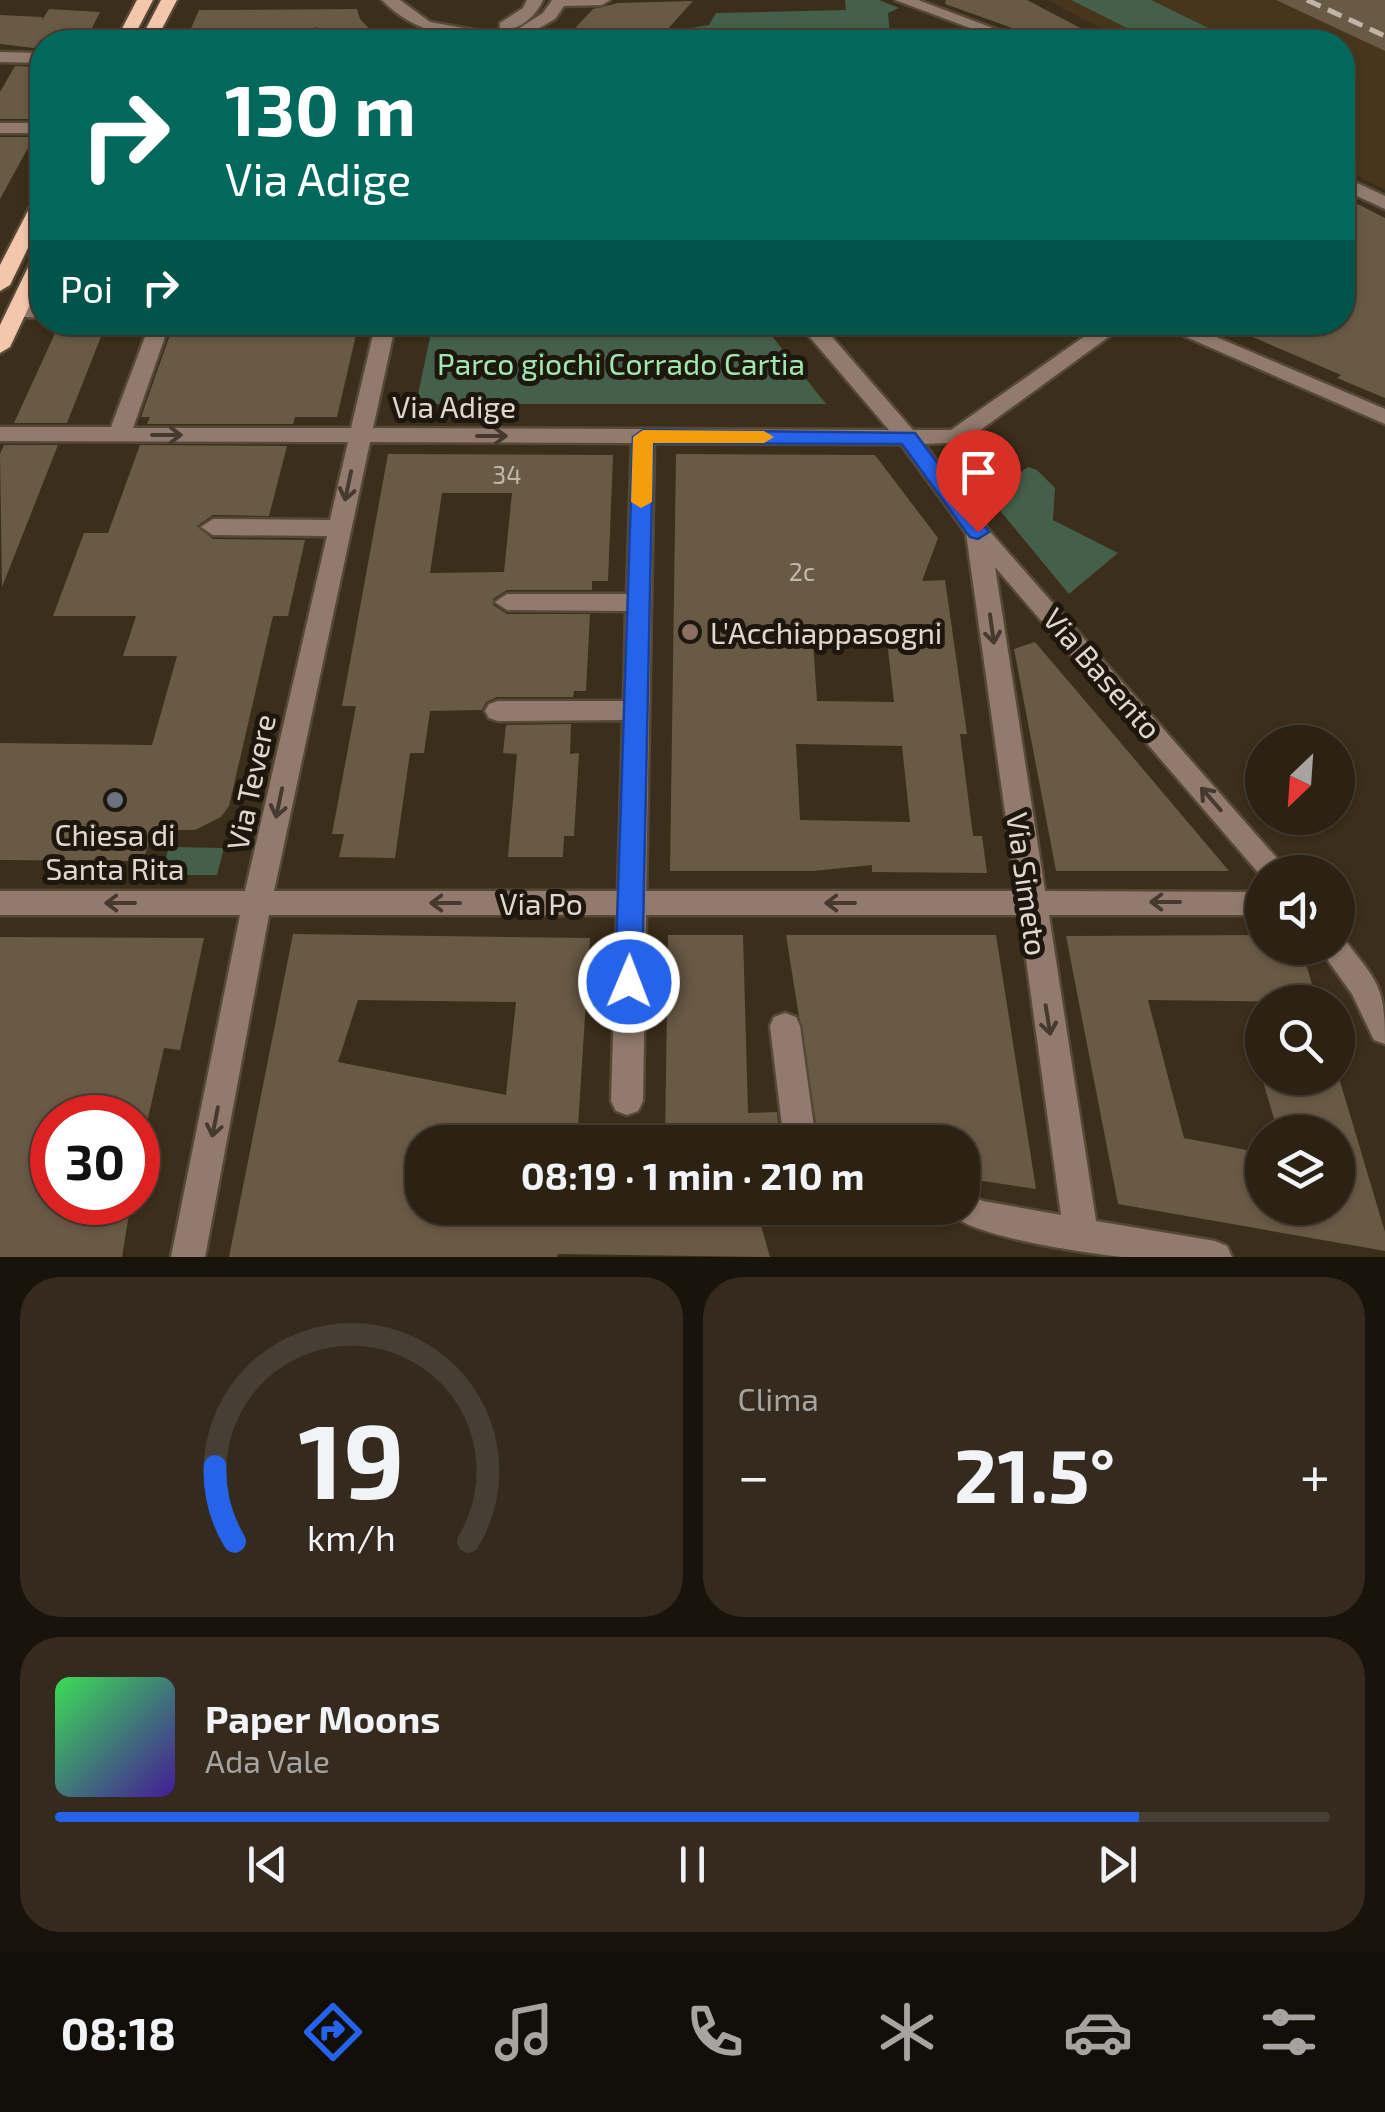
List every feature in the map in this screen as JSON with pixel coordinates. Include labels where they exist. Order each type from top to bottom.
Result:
[{"type":"main road","points":[[130,30],[145,0]]},
{"type":"main road","points":[[153,30],[168,0]]},
{"type":"main road","points":[[0,285],[30,226]]},
{"type":"main road","points":[[0,346],[30,284]]},
{"type":"street","points":[[390,0],[412,20],[433,30]]},
{"type":"street","points":[[419,0],[424,16],[479,30]]},
{"type":"street","points":[[514,30],[534,0]]},
{"type":"street","points":[[521,30],[549,16],[558,2],[599,0]]},
{"type":"street","points":[[903,0],[988,30]]},
{"type":"street","points":[[0,57],[30,58]]},
{"type":"street","points":[[0,128],[30,128]]},
{"type":"street","points":[[1355,187],[1385,203]]},
{"type":"street","points":[[17,312],[30,312]]},
{"type":"street","points":[[119,435],[156,335]]},
{"type":"street","name":"Via Tevere","points":[[188,1257],[257,902],[383,335]]},
{"type":"street","points":[[818,335],[908,438]]},
{"type":"street","points":[[933,472],[956,438],[1101,335]]},
{"type":"street","points":[[1193,335],[1385,417]]},
{"type":"street","name":"Via Adige","points":[[0,434],[956,438]]},
{"type":"street","points":[[626,1101],[643,437]]},
{"type":"street","name":"Via Basento","points":[[908,438],[978,532],[1260,855]]},
{"type":"street","points":[[213,527],[339,528]]},
{"type":"street","name":"Via Simeto","points":[[978,532],[1081,1235]]},
{"type":"street","points":[[507,602],[638,603]]},
{"type":"street","points":[[498,711],[636,710]]},
{"type":"street","name":"Via Po","points":[[0,903],[1245,902]]},
{"type":"street","points":[[1347,965],[1363,986],[1385,1032]]},
{"type":"street","points":[[785,1026],[798,1125]]},
{"type":"street","points":[[980,1216],[1216,1257]]},
{"type":"shaded area","points":[[1047,0],[1385,0],[1385,190],[1355,174],[1355,30],[1104,30]]},
{"type":"green space","points":[[845,0],[879,0],[899,8],[888,13],[890,30],[690,30],[709,25],[716,13],[846,10]]},
{"type":"green space","points":[[1071,0],[1151,0],[1212,30],[1131,30]]},
{"type":"green space","name":"Parco giochi Corrado Cartia","points":[[430,335],[771,335],[826,404],[416,404]]},
{"type":"green space","points":[[1028,467],[1037,470],[1055,488],[1053,520],[1118,553],[1069,594],[997,507],[1000,487]]},
{"type":"green space","points":[[169,847],[224,848],[217,875],[161,875]]},
{"type":"building","points":[[946,0],[1027,0],[1084,30],[1018,30],[945,4]]},
{"type":"building","points":[[1276,0],[1385,0],[1385,51],[1355,37],[1355,30],[1340,30]]},
{"type":"building","points":[[693,1],[667,30],[573,30],[593,9],[618,3]]},
{"type":"building","points":[[49,9],[100,12],[91,30],[30,30],[30,48],[0,44],[0,15],[42,20]]},
{"type":"building","points":[[357,9],[371,30],[316,27],[190,30],[199,10]]},
{"type":"building","points":[[15,66],[30,67],[30,119],[0,119],[0,92]]},
{"type":"building","points":[[0,137],[30,137],[30,144],[0,199]]},
{"type":"building","points":[[1355,203],[1385,218],[1385,398],[1337,378],[1341,375],[1248,335],[1355,335]]},
{"type":"building","points":[[54,335],[102,335],[67,423],[14,423]]},
{"type":"building","points":[[170,335],[356,335],[337,417],[295,417],[293,424],[147,424],[150,417],[141,417]]},
{"type":"building","points":[[4,445],[58,445],[2,587],[0,454]]},
{"type":"building","points":[[140,445],[287,446],[269,516],[213,515],[197,526],[213,539],[305,540],[288,616],[273,616],[229,806],[221,817],[195,830],[153,830],[143,861],[0,860],[0,743],[152,745],[177,656],[123,656],[136,616],[53,616],[84,533],[108,533]]},
{"type":"building","points":[[388,454],[613,455],[608,581],[592,581],[592,590],[507,590],[493,599],[493,605],[507,614],[590,614],[586,691],[574,691],[573,697],[497,697],[486,702],[482,710],[430,711],[424,753],[410,753],[395,858],[339,857],[344,834],[332,834],[356,706],[342,706]],"holes":[[[442,493],[512,493],[504,572],[430,573]]]},
{"type":"building","points":[[676,454],[875,455],[938,538],[922,581],[945,580],[967,734],[960,734],[973,836],[982,836],[987,873],[872,872],[872,865],[813,871],[670,871]],"holes":[[[813,641],[887,641],[894,702],[817,701]],[[796,744],[902,746],[910,822],[800,820]]]},
{"type":"building","points":[[1035,642],[1229,871],[1056,871],[1014,649]]},
{"type":"building","points":[[571,724],[570,754],[579,753],[574,836],[564,836],[563,857],[508,857],[517,754],[503,753],[506,725]]},
{"type":"building","points":[[293,934],[590,938],[578,1125],[405,1125],[405,1225],[761,1225],[770,1257],[229,1257]],"holes":[[[358,1000],[516,1002],[506,1095],[338,1062]]]},
{"type":"building","points":[[668,935],[743,935],[748,1113],[777,1112],[778,1125],[665,1125]]},
{"type":"building","points":[[786,935],[996,935],[1036,1189],[980,1181],[980,1125],[816,1125]]},
{"type":"building","points":[[1245,935],[1245,965],[1307,965],[1312,985],[1245,985],[1245,1001],[1148,1000],[1184,1138],[1245,1150],[1245,1225],[1355,1225],[1355,1132],[1385,1232],[1385,1251],[1118,1204],[1066,936]]},
{"type":"building","points":[[0,937],[204,938],[180,1050],[164,1048],[153,1095],[30,1095],[30,1225],[127,1225],[122,1257],[0,1257]]},
{"type":"building","points":[[1267,1095],[1344,1095],[1350,1115],[1273,1115]]},
{"type":"railway","points":[[1307,0],[1385,36]]},
{"type":"slow traffic","points":[[641,502],[643,437],[764,437]]},
{"type":"place","name":"L'Acchiappasogni","points":[[690,632]]},
{"type":"place","name":"Chiesa di Santa Rita","points":[[115,800]]},
{"type":"route","points":[[629,982],[643,437],[908,438],[978,532]]}]
